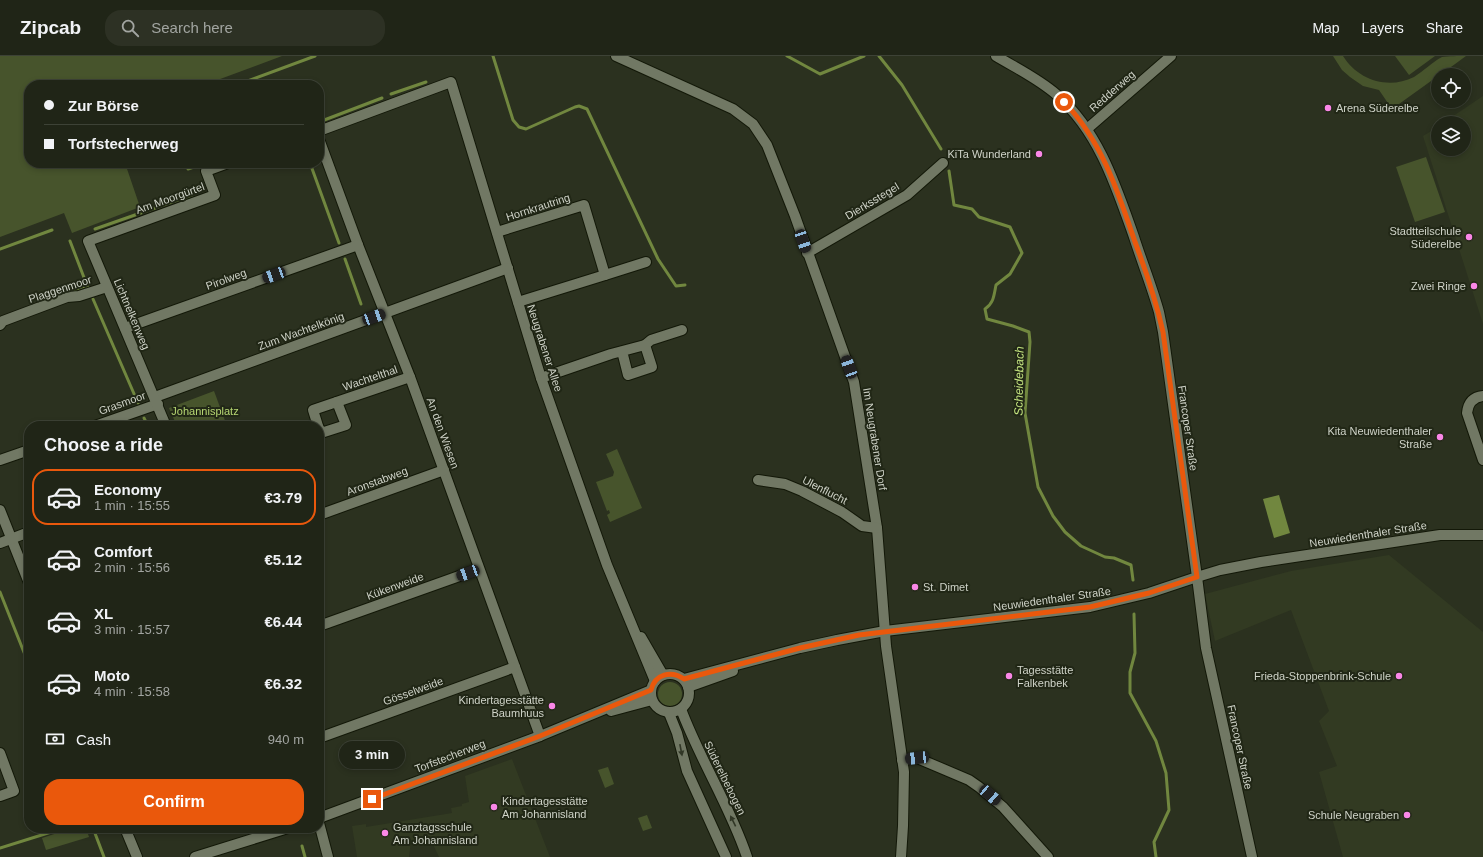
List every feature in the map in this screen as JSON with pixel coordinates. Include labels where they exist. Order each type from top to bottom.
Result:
[{"type":"street","name":"Im Neugrabener Dorf","points":[[616,56],[733,109],[753,124],[767,145],[854,382],[877,528],[885,632],[904,772],[901,857]]},
{"type":"street","name":"Francoper Straße","points":[[996,56],[1025,73],[1057,95],[1087,129],[1106,163],[1117,190],[1154,296],[1163,332],[1206,648],[1252,857]]},
{"type":"street","name":"Redderweg","points":[[1087,129],[1171,56]]},
{"type":"street","name":"Neugrabener Allee","points":[[324,129],[451,82],[541,378],[607,565],[629,616],[653,655],[656,682]]},
{"type":"street","name":"An den Wiesen","points":[[324,153],[358,245],[410,377],[540,736]]},
{"type":"street","name":"Dierksstegel","points":[[807,253],[907,194],[943,162]]},
{"type":"street","name":"Am Moorgürtel","points":[[88,241],[215,195],[206,171],[214,168]]},
{"type":"street","name":"Hornkrautring","points":[[497,232],[584,205],[605,275]]},
{"type":"street","name":"Lichtnelkenweg","points":[[88,241],[156,400]]},
{"type":"street","name":"Pirolweg","points":[[124,328],[358,245]]},
{"type":"street","points":[[518,302],[646,262]]},
{"type":"street","name":"Zum Wachtelkönig","points":[[156,400],[508,268]]},
{"type":"street","name":"Plaggenmoor","points":[[0,325],[3,321],[67,297],[79,296],[107,287]]},
{"type":"street","points":[[541,378],[622,351],[645,345],[652,340],[682,330]]},
{"type":"street","points":[[622,351],[628,375],[652,367],[645,345]]},
{"type":"street","name":"Wachtelthal","points":[[317,421],[313,410],[410,377]]},
{"type":"street","points":[[1483,396],[1471,400],[1467,408],[1467,413],[1483,460]]},
{"type":"street","points":[[156,400],[164,421]]},
{"type":"street","name":"Grasmoor","points":[[107,421],[156,400]]},
{"type":"street","name":"Wachtelthal","points":[[324,432],[346,425],[337,402]]},
{"type":"street","points":[[0,460],[24,452]]},
{"type":"street","name":"Aronstabweg","points":[[324,513],[444,470]]},
{"type":"street","name":"Ulenflucht","points":[[758,480],[785,484],[802,491],[842,512],[862,526],[877,528]]},
{"type":"street","points":[[0,510],[24,571]]},
{"type":"street","points":[[0,543],[24,534]]},
{"type":"street","name":"Neuwiedenthaler Straße","points":[[686,683],[764,658],[829,642],[885,632],[1061,612],[1090,607],[1149,593],[1220,570],[1261,562],[1440,535],[1483,535]]},
{"type":"street","name":"Kükenweide","points":[[324,624],[479,569]]},
{"type":"street","name":"Gösselweide","points":[[324,736],[515,667]]},
{"type":"street","points":[[674,674],[686,683],[690,694],[681,710],[669,713],[659,709],[652,700],[656,682],[674,674]]},
{"type":"street","name":"Torfstecherweg","points":[[324,816],[540,736],[628,698],[656,682]]},
{"type":"street","name":"Torfstecherweg","points":[[589,716],[652,700]]},
{"type":"street","name":"Süderelbebogen","points":[[681,710],[698,751],[738,830],[747,857]]},
{"type":"street","points":[[669,713],[677,733],[685,767],[726,857]]},
{"type":"street","points":[[0,753],[14,791],[0,796]]},
{"type":"street","points":[[902,760],[917,758],[969,780],[1003,807],[1048,857]]},
{"type":"street","points":[[127,833],[137,857]]},
{"type":"street","points":[[195,857],[272,833]]},
{"type":"street","points":[[322,833],[328,857]]},
{"type":"shaded area","name":"Stadtteilschule Süderelbe","points":[[1483,96],[1483,324],[1423,136],[1431,131],[1431,156],[1471,156],[1471,116],[1453,116],[1465,108],[1471,108],[1471,104]]},
{"type":"shaded area","points":[[1279,495],[1290,533],[1274,538],[1263,499]]},
{"type":"shaded area","name":"Frieda-Stoppenbrink-Schule","points":[[1389,555],[1483,632],[1483,857],[1343,857],[1319,772],[1337,766],[1319,721],[1329,711],[1291,610],[1215,641],[1205,594],[1291,571]]},
{"type":"shaded area","name":"Kindertagesstätte Am Johannisland","points":[[512,759],[550,857],[439,857],[430,838],[411,841],[409,857],[357,857],[352,826],[366,824],[366,827],[452,813],[451,808],[462,806],[462,804],[469,802],[465,776]]},
{"type":"green space","points":[[0,56],[282,56],[217,80],[24,80],[24,168],[127,168],[140,207],[72,233],[64,213],[0,237]]},
{"type":"green space","points":[[1333,56],[1343,56],[1349,64],[1365,77],[1394,83],[1414,77],[1442,57],[1466,56],[1450,68],[1431,68],[1431,81],[1392,109],[1379,90],[1363,86],[1342,70]]},
{"type":"green space","points":[[1395,56],[1435,56],[1409,75]]},
{"type":"green space","points":[[1426,157],[1445,212],[1415,222],[1396,167]]},
{"type":"green space","name":"Johannisplatz","points":[[214,391],[225,421],[175,421],[169,408]]},
{"type":"green space","points":[[617,449],[642,508],[610,522],[607,515],[610,513],[609,510],[607,511],[596,482],[613,476],[614,472],[606,454]]},
{"type":"green space","points":[[670,682],[675,683],[681,689],[681,699],[675,705],[670,706],[665,705],[659,699],[658,694],[659,689],[665,683]]},
{"type":"green space","points":[[608,767],[614,784],[605,788],[598,770]]},
{"type":"green space","points":[[647,815],[652,828],[643,831],[638,818]]},
{"type":"green space","points":[[58,833],[88,833],[89,837],[46,850],[42,838]]},
{"type":"waterway","points":[[250,80],[315,56]]},
{"type":"waterway","points":[[493,56],[513,120],[519,127],[526,129],[575,107],[579,106],[587,109],[658,259],[676,286],[685,285]]},
{"type":"waterway","name":"Scheidebach","points":[[787,56],[820,74],[864,56]]},
{"type":"waterway","name":"Scheidebach","points":[[879,56],[902,85],[941,149]]},
{"type":"waterway","points":[[391,94],[426,82]]},
{"type":"waterway","points":[[324,120],[382,98]]},
{"type":"waterway","points":[[312,168],[339,243]]},
{"type":"waterway","name":"Scheidebach","points":[[949,171],[954,205],[972,209],[979,217],[1010,227],[1022,253],[1010,274],[996,285],[992,301],[985,309],[987,319],[1029,332],[1030,342],[1025,413],[1038,487],[1053,516],[1065,532],[1081,546],[1105,557],[1114,558],[1131,565],[1133,580]]},
{"type":"waterway","points":[[95,229],[192,195]]},
{"type":"waterway","points":[[0,249],[52,230]]},
{"type":"waterway","points":[[70,241],[88,288]]},
{"type":"waterway","points":[[345,259],[361,304]]},
{"type":"waterway","points":[[66,293],[87,285]]},
{"type":"waterway","points":[[93,299],[138,403]]},
{"type":"waterway","points":[[0,592],[24,652]]},
{"type":"waterway","name":"Scheidebach","points":[[1134,614],[1135,653],[1130,672],[1130,693],[1156,741],[1166,773],[1169,810],[1154,842],[1156,857]]},
{"type":"waterway","points":[[0,848],[48,833]]},
{"type":"waterway","points":[[95,833],[104,857]]},
{"type":"waterway","points":[[302,846],[305,857]]},
{"type":"place","name":"Arena Süderelbe","points":[[1328,108]]},
{"type":"place","name":"KiTa Wunderland","points":[[1039,154]]},
{"type":"place","name":"Stadtteilschule Süderelbe","points":[[1469,237]]},
{"type":"place","name":"Zwei Ringe","points":[[1474,286]]},
{"type":"place","name":"Kita Neuwiedenthaler Straße","points":[[1440,437]]},
{"type":"place","name":"St. Dimet","points":[[915,587]]},
{"type":"place","name":"Tagesstätte Falkenbek","points":[[1009,676]]},
{"type":"place","name":"Frieda-Stoppenbrink-Schule","points":[[1399,676]]},
{"type":"place","name":"Kindertagesstätte Baumhuus","points":[[552,706]]},
{"type":"place","name":"Kindertagesstätte Am Johannisland","points":[[494,807]]},
{"type":"place","name":"Schule Neugraben","points":[[1407,815]]},
{"type":"place","name":"Ganztagsschule Am Johannisland","points":[[385,833]]},
{"type":"route","points":[[372,799],[540,736],[628,698],[651,690],[657,679],[666,674],[674,674],[684,679],[800,648],[859,635],[1061,612],[1090,607],[1149,593],[1197,577],[1159,312],[1117,190],[1106,163],[1087,129],[1064,102]]}]
